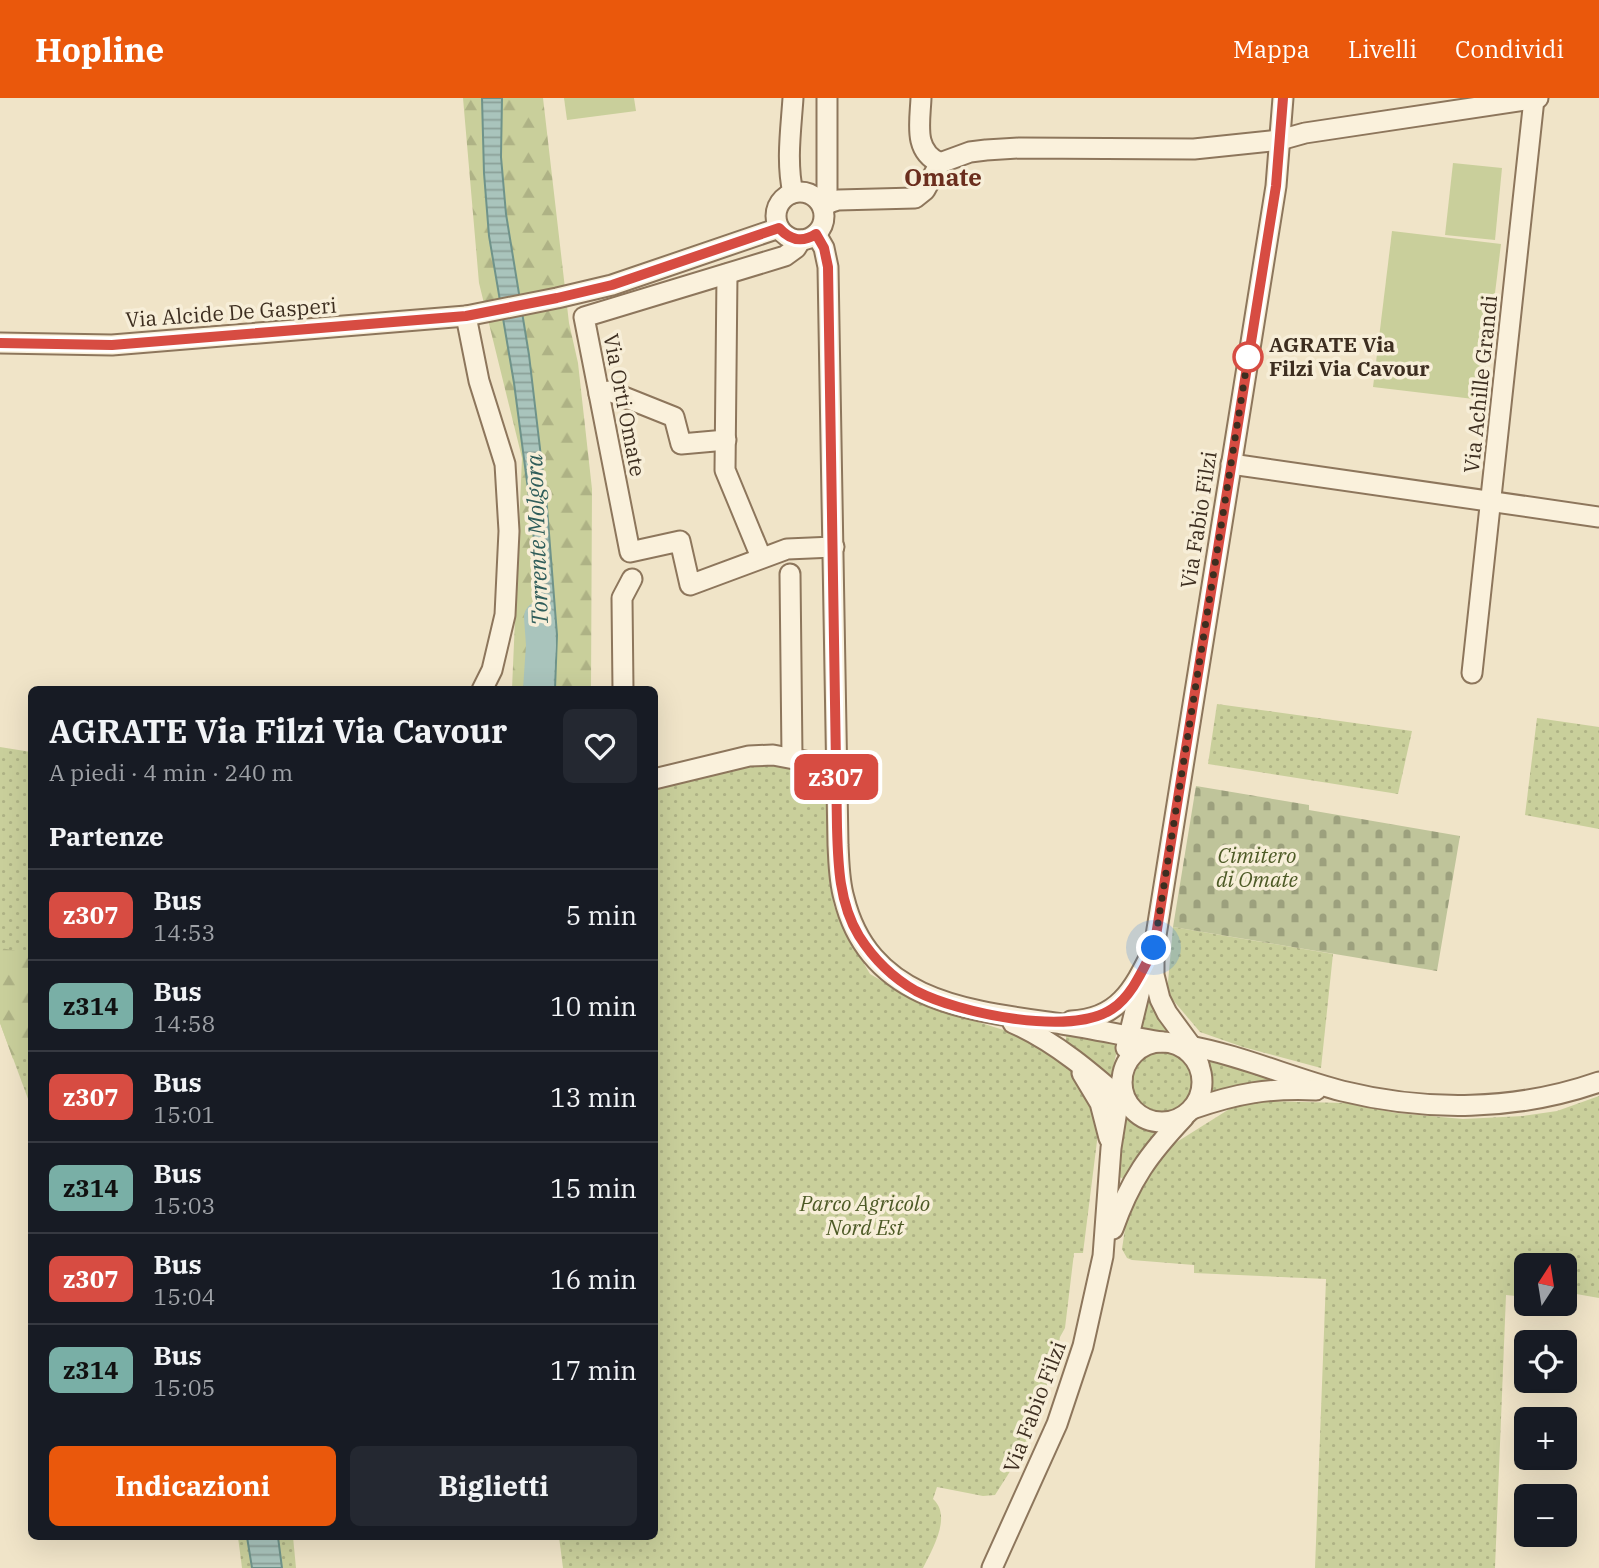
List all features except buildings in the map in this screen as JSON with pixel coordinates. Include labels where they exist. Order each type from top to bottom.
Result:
[{"type":"street","points":[[793,98],[789,178],[793,192]]},
{"type":"street","points":[[808,237],[824,221],[827,195],[827,98]]},
{"type":"street","points":[[921,98],[920,141],[929,158],[940,163]]},
{"type":"street","name":"Via Fabio Filzi","points":[[1103,1256],[1111,1148],[1125,1089],[1127,1037],[1150,955],[1276,186],[1283,98]]},
{"type":"street","points":[[826,204],[838,200],[915,198],[925,190],[940,163],[970,152],[1008,148],[1194,149],[1280,140],[1536,98]]},
{"type":"street","name":"Via Achille Grandi","points":[[1472,673],[1536,98]]},
{"type":"street","points":[[826,204],[811,193],[793,192],[781,200],[776,215],[779,228],[789,237],[808,237],[824,248],[828,267],[838,845],[842,890],[858,933],[883,966],[915,990],[938,1000],[998,1016],[1167,1042],[1195,1056],[1217,1051],[1342,1091]]},
{"type":"street","name":"Via Alcide De Gasperi","points":[[0,343],[112,345],[474,315],[632,279],[779,228]]},
{"type":"street","name":"Via Orti Omate","points":[[761,557],[690,585],[680,541],[629,552],[584,317],[785,256],[808,237]]},
{"type":"street","points":[[727,274],[725,470],[761,557],[787,549],[834,547]]},
{"type":"street","points":[[474,315],[479,381],[505,464],[509,531],[505,615],[492,670],[484,686]]},
{"type":"street","points":[[599,394],[609,391],[674,417],[681,444],[726,440]]},
{"type":"street","points":[[1231,464],[1599,517]]},
{"type":"street","points":[[790,574],[792,757]]},
{"type":"street","points":[[623,686],[622,598],[632,579]]},
{"type":"street","points":[[658,778],[749,756],[836,762]]},
{"type":"street","name":"Via Fabio Filzi","points":[[1043,1021],[1084,1020],[1106,1013],[1128,994],[1150,955]]},
{"type":"street","name":"Via Fabio Filzi","points":[[1150,955],[1160,999],[1195,1056]]},
{"type":"street","points":[[998,1016],[1033,1032],[1125,1089],[1146,1119],[1160,1122],[1174,1121],[1218,1100],[1273,1089],[1342,1091],[1430,1105],[1480,1105],[1547,1098],[1599,1082]]},
{"type":"street","points":[[1125,1089],[1129,1059],[1149,1044],[1167,1042]]},
{"type":"street","points":[[1068,1056],[1100,1103],[1111,1148]]},
{"type":"street","points":[[1190,1112],[1202,1090],[1203,1081],[1195,1056]]},
{"type":"street","name":"Via Fabio Filzi","points":[[992,1568],[1069,1393],[1083,1346],[1103,1256],[1121,1206],[1134,1177],[1153,1151],[1190,1112]]},
{"type":"green space","points":[[463,98],[543,98],[569,323],[578,363],[592,489],[591,686],[512,686],[522,458],[479,283]]},
{"type":"green space","points":[[564,98],[634,98],[636,111],[567,120]]},
{"type":"green space","points":[[1453,163],[1502,168],[1495,240],[1445,235]]},
{"type":"green space","points":[[1392,231],[1501,244],[1482,400],[1373,387]]},
{"type":"green space","points":[[1217,704],[1412,731],[1398,794],[1208,764]]},
{"type":"green space","points":[[1537,718],[1599,727],[1599,829],[1525,815]]},
{"type":"green space","points":[[0,747],[28,752],[28,1099],[0,1023]]},
{"type":"green space","name":"Parco Agricolo Nord Est","points":[[758,761],[825,772],[829,880],[834,906],[843,928],[870,974],[923,1005],[1023,1036],[1059,1058],[1088,1098],[1096,1116],[1098,1133],[1083,1253],[1074,1253],[1065,1328],[1026,1446],[995,1495],[983,1496],[937,1487],[933,1499],[941,1514],[941,1523],[936,1542],[923,1568],[563,1568],[559,1540],[658,1540],[658,786]]},
{"type":"green space","name":"Cimitero di Omate","points":[[1196,786],[1309,805],[1309,810],[1460,836],[1437,971],[1173,927]]},
{"type":"green space","points":[[1173,927],[1333,954],[1321,1068],[1243,1047],[1200,1032],[1167,993]]},
{"type":"green space","points":[[0,948],[28,953],[28,1050],[13,1059],[0,1023]]},
{"type":"green space","points":[[1146,994],[1150,996],[1172,1035],[1134,1032]]},
{"type":"green space","points":[[1066,1033],[1119,1043],[1110,1079],[1066,1045]]},
{"type":"green space","points":[[1157,1050],[1169,1050],[1186,1059],[1193,1070],[1193,1094],[1186,1105],[1169,1114],[1157,1114],[1145,1109],[1136,1100],[1131,1088],[1131,1076],[1136,1064],[1145,1055]]},
{"type":"green space","points":[[1203,1053],[1272,1077],[1268,1081],[1210,1093]]},
{"type":"green space","points":[[1599,1096],[1599,1298],[1577,1294],[1577,1253],[1514,1253],[1514,1296],[1506,1295],[1495,1568],[1315,1568],[1326,1279],[1194,1273],[1194,1265],[1127,1258],[1122,1249],[1134,1195],[1172,1145],[1231,1108],[1264,1101],[1346,1103],[1396,1113],[1463,1119],[1557,1111]]},
{"type":"green space","points":[[1127,1112],[1142,1123],[1161,1129],[1140,1152],[1124,1179],[1117,1176]]},
{"type":"green space","points":[[238,1540],[293,1540],[296,1568],[242,1568]]},
{"type":"water","name":"Torrente Molgora","points":[[482,98],[502,98],[501,157],[506,214],[529,355],[547,508],[557,635],[555,686],[538,686],[540,637],[533,527],[514,383],[489,236]]},
{"type":"water","points":[[247,1540],[278,1540],[282,1568],[252,1568]]},
{"type":"waterway","name":"Torrente Molgora","points":[[538,686],[541,645],[539,617]]},
{"type":"bus line","name":"z307","points":[[0,343],[112,345],[466,316],[612,285],[779,228],[793,239],[809,239],[816,234],[824,248],[828,267],[837,827],[844,901],[858,933],[872,954],[904,983],[926,996],[998,1016],[1043,1021],[1084,1020],[1106,1013],[1119,1004],[1128,994],[1154,948],[1276,186],[1283,98]]},
{"type":"place","name":"AGRATE Via Filzi Via Cavour","points":[[1248,357]]},
{"type":"district","name":"Omate","points":[[943,178]]},
{"type":"route","points":[[1154,948],[1248,357]]}]
